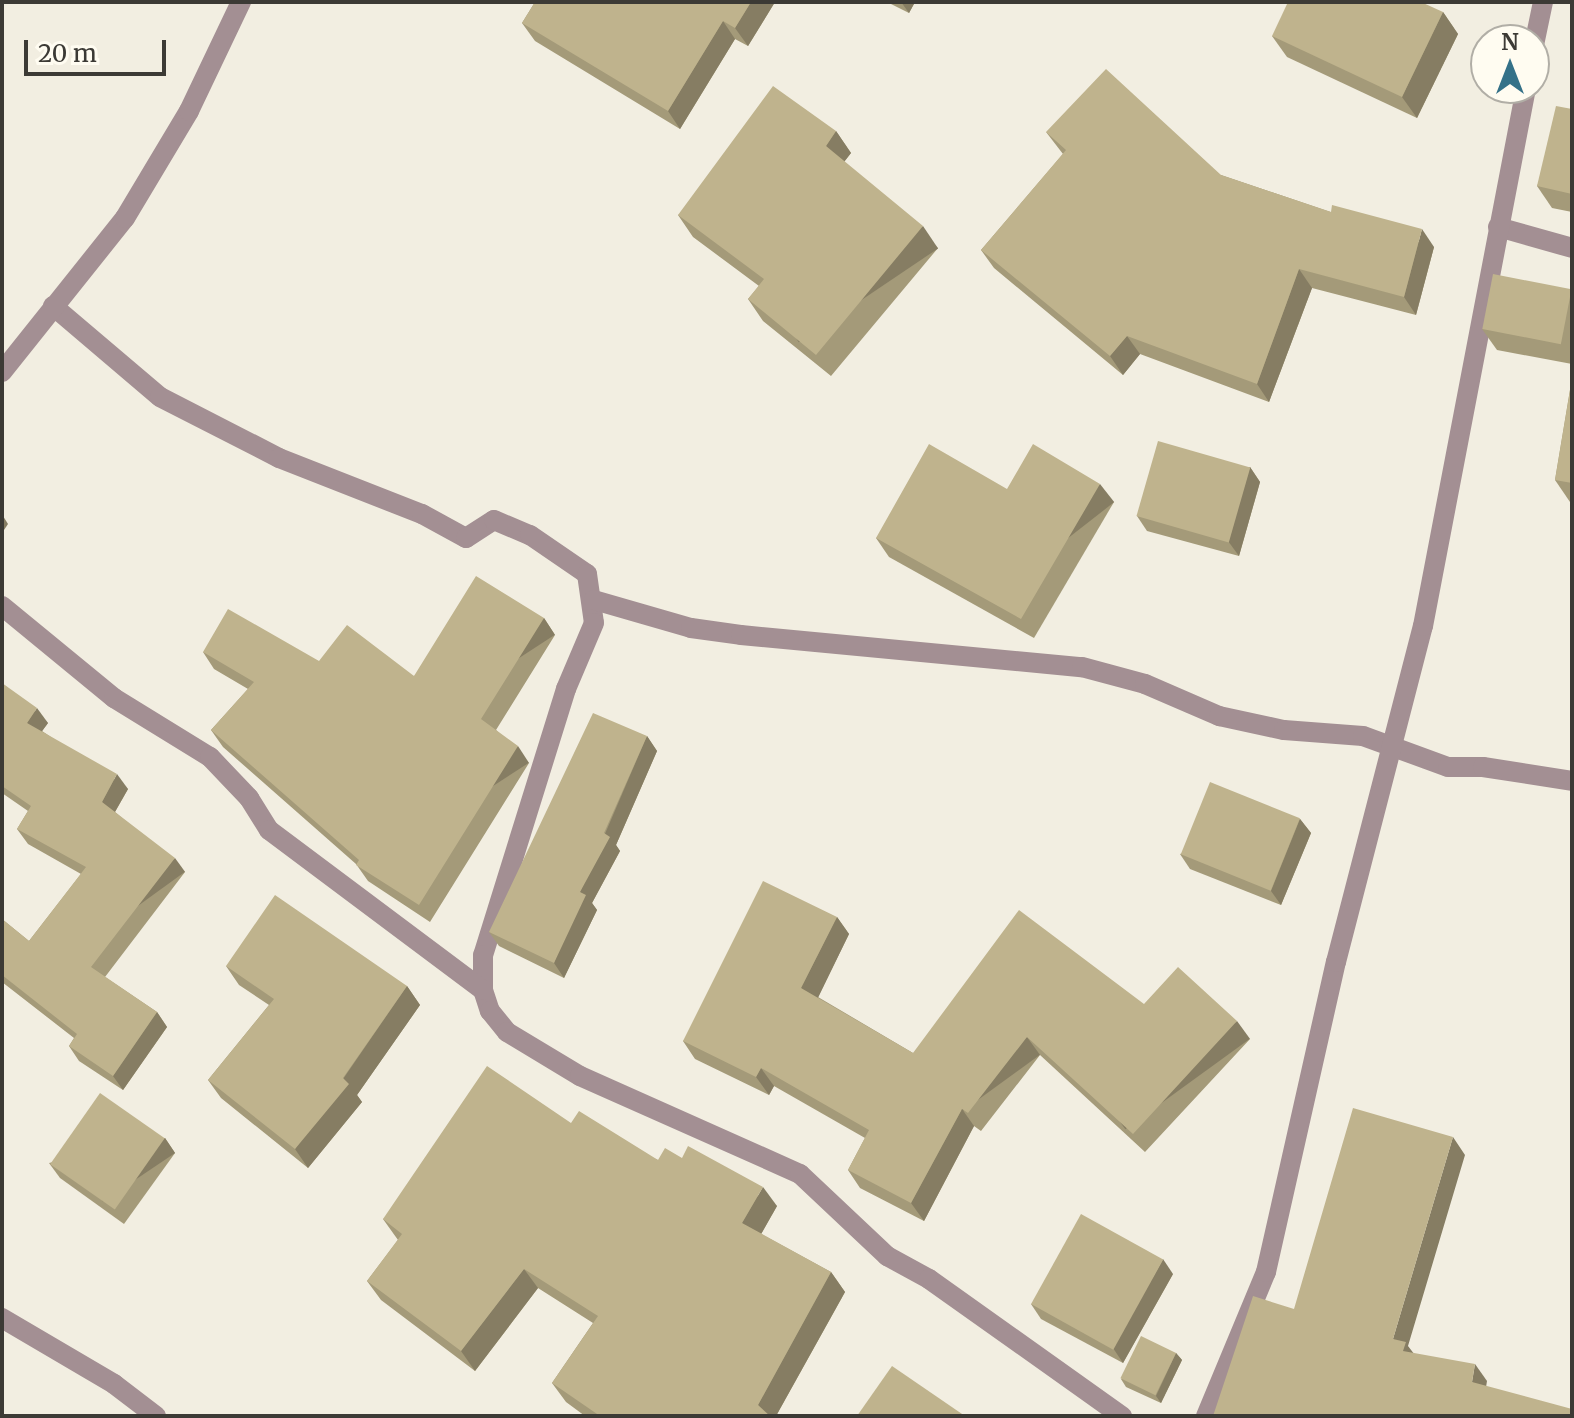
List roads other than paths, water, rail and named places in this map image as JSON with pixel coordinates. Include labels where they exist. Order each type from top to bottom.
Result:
[{"type":"street","points":[[2,372],[125,218],[189,111],[241,2]]},
{"type":"street","points":[[1538,24],[1543,2]]},
{"type":"street","points":[[1206,1416],[1266,1272],[1336,962],[1423,626],[1523,104]]},
{"type":"street","points":[[1498,227],[1572,248]]},
{"type":"street","points":[[53,306],[160,397],[279,458],[422,514],[466,538],[494,520],[530,535],[587,574],[594,600],[594,623],[566,689],[483,955],[483,990]]},
{"type":"street","points":[[594,600],[691,628],[741,635],[1082,667],[1145,684],[1219,716],[1284,730],[1363,736],[1448,767],[1483,767],[1572,781]]},
{"type":"street","points":[[2,606],[114,698],[210,757],[249,798],[269,830],[483,990],[507,1032],[580,1076],[800,1174],[887,1256],[929,1279],[1122,1416]]},
{"type":"street","points":[[2,1318],[114,1384],[156,1416]]}]
